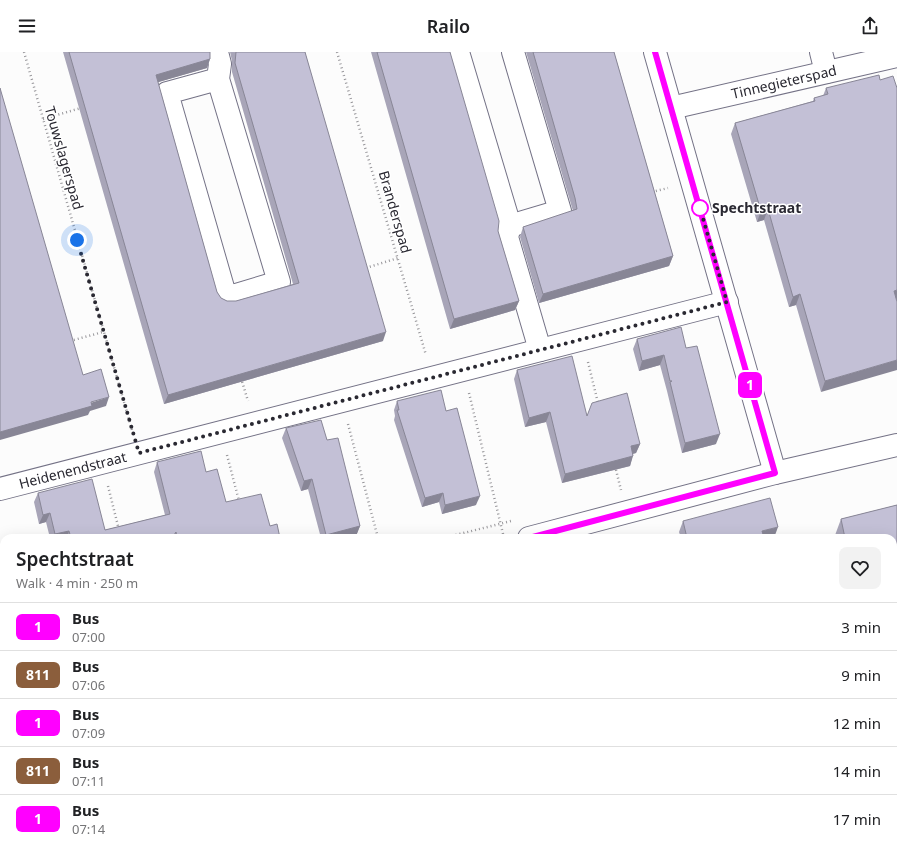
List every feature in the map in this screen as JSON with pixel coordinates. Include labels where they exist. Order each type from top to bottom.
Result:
[{"type":"street","points":[[217,52],[220,64],[218,79],[279,282],[226,298],[167,94],[218,79]]},
{"type":"street","points":[[458,52],[510,226],[506,237],[540,350]]},
{"type":"street","points":[[510,226],[560,211],[513,52]]},
{"type":"street","points":[[655,52],[775,473]]},
{"type":"street","name":"Tinnegieterspad","points":[[671,108],[824,62],[897,56]]},
{"type":"street","name":"Heidenendstraat","points":[[0,489],[727,302]]},
{"type":"street","points":[[544,534],[775,473],[897,445]]},
{"type":"path","name":"Touwslagerspad","points":[[24,52],[103,332],[139,453]]},
{"type":"path","name":"Branderspad","points":[[337,52],[433,377]]},
{"type":"path","points":[[43,119],[89,106]]},
{"type":"path","points":[[647,194],[692,181]]},
{"type":"path","points":[[360,269],[398,258]]},
{"type":"path","points":[[66,342],[103,332]]},
{"type":"path","points":[[582,339],[600,408]]},
{"type":"path","points":[[239,370],[255,424]]},
{"type":"path","points":[[463,370],[503,534]]},
{"type":"path","points":[[342,401],[377,534]]},
{"type":"path","points":[[221,432],[240,508]]},
{"type":"path","points":[[614,462],[626,512]]},
{"type":"path","points":[[102,463],[120,530]]},
{"type":"building","points":[[69,52],[210,52],[210,59],[156,75],[217,292],[221,298],[227,301],[236,301],[299,283],[235,63],[236,52],[305,52],[386,332],[168,395]]},
{"type":"building","points":[[377,52],[450,52],[499,221],[498,231],[519,301],[454,319]]},
{"type":"building","points":[[533,52],[614,52],[673,256],[543,294],[523,227],[577,209]]},
{"type":"building","points":[[879,75],[880,80],[893,76],[897,88],[897,290],[894,291],[897,302],[897,360],[825,381],[800,294],[793,297],[768,209],[761,211],[735,123],[815,101],[814,98],[828,94],[826,88]]},
{"type":"building","points":[[0,88],[83,375],[101,369],[109,397],[91,402],[92,406],[0,432]]},
{"type":"building","points":[[681,327],[686,348],[697,346],[720,434],[685,443],[670,382],[672,381],[670,381],[664,355],[642,361],[637,339]]},
{"type":"building","points":[[572,356],[587,416],[592,403],[627,393],[640,444],[631,446],[633,456],[565,474],[550,412],[529,418],[517,370]]},
{"type":"building","points":[[441,390],[446,411],[457,408],[480,496],[445,505],[443,493],[425,498],[397,410],[399,410],[397,401]]},
{"type":"building","points":[[321,420],[327,440],[338,438],[360,526],[326,534],[312,479],[304,481],[286,428]]},
{"type":"building","points":[[201,451],[206,472],[217,469],[226,502],[261,494],[270,526],[277,524],[279,534],[176,534],[176,532],[175,534],[70,534],[69,531],[55,534],[50,513],[43,515],[38,493],[92,479],[105,530],[170,514],[157,462]]},
{"type":"building","points":[[770,498],[778,527],[762,531],[763,534],[686,534],[683,521]]},
{"type":"building","points":[[897,505],[897,534],[844,534],[841,519]]},
{"type":"bus line","name":"1","points":[[544,534],[775,473],[655,52]]},
{"type":"place","name":"Spechtstraat","points":[[700,208]]},
{"type":"route","points":[[77,240],[139,453],[727,302],[700,208]]}]
